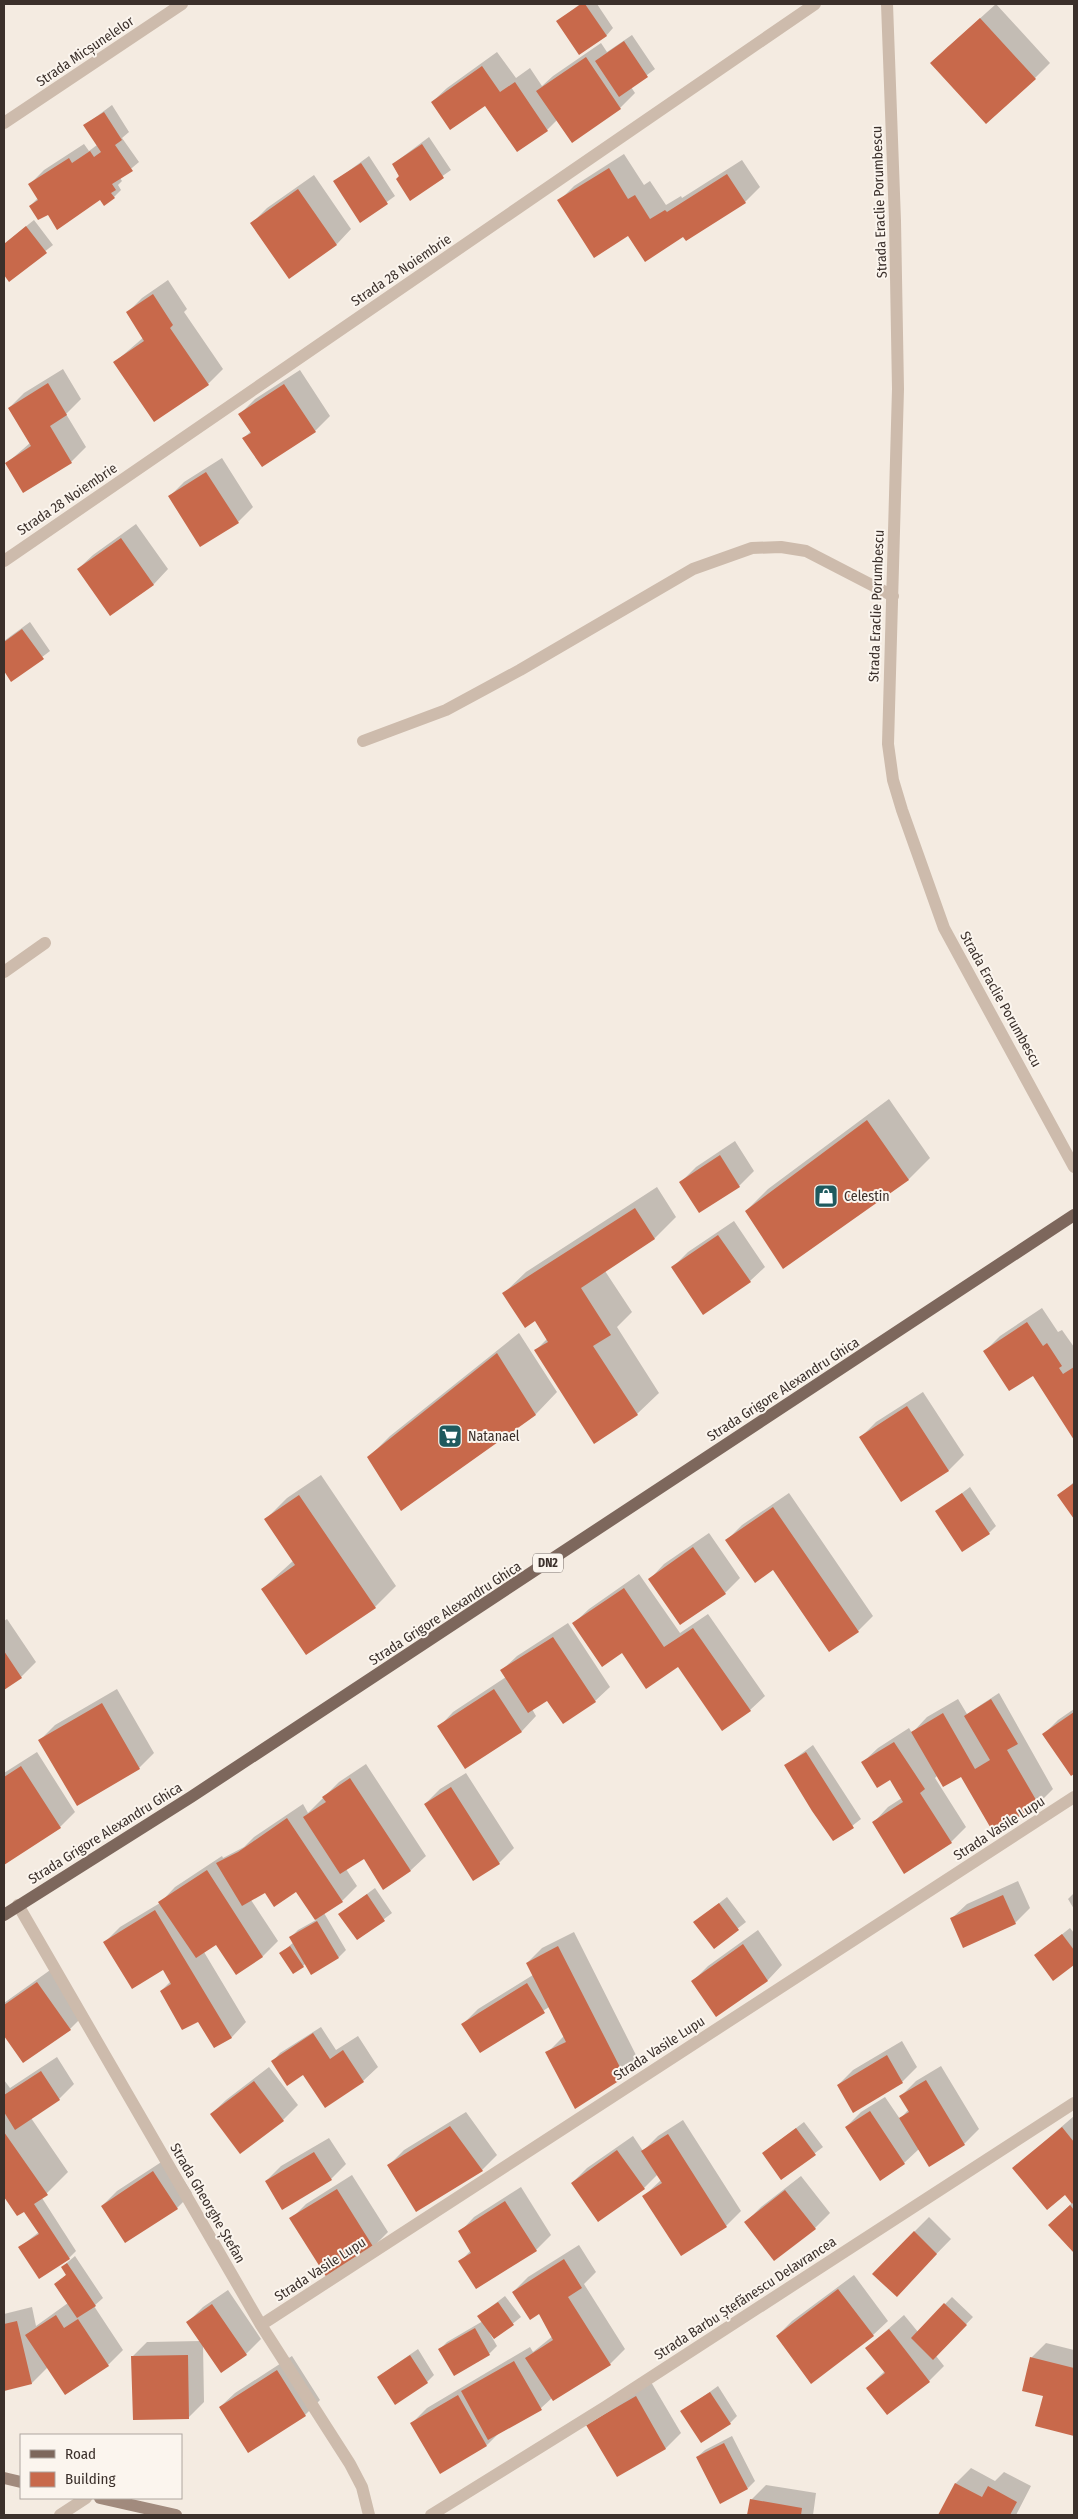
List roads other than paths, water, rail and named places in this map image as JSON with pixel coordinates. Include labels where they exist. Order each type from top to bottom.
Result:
[{"type":"main road","name":"Strada Grigore Alexandru Ghica","points":[[4,1915],[256,1755],[1074,1216]]},
{"type":"main road","points":[[4,2478],[20,2482]]},
{"type":"main road","points":[[104,2499],[176,2515]]},
{"type":"street","name":"Strada Micșunelelor","points":[[4,123],[182,4]]},
{"type":"street","name":"Strada 28 Noiembrie","points":[[4,561],[815,4]]},
{"type":"street","name":"Strada Eraclie Porumbescu","points":[[887,4],[895,221],[898,389],[888,744],[902,810],[944,928],[1074,1167]]},
{"type":"street","points":[[363,741],[446,710],[520,670],[692,569],[752,548],[781,547],[806,552],[893,596]]},
{"type":"street","points":[[4,972],[45,943]]},
{"type":"street","name":"Strada Vasile Lupu","points":[[261,2325],[1074,1797]]},
{"type":"street","name":"Strada Gheorghe Ștefan","points":[[18,1905],[261,2325],[350,2464],[362,2487],[369,2515]]},
{"type":"street","name":"Strada Barbu Ștefănescu Delavrancea","points":[[431,2515],[605,2407],[1074,2103]]},
{"type":"street","points":[[60,2515],[84,2499]]},
{"type":"place","name":"Celestin","points":[[826,1196]]},
{"type":"place","name":"Natanael","points":[[450,1436]]}]
